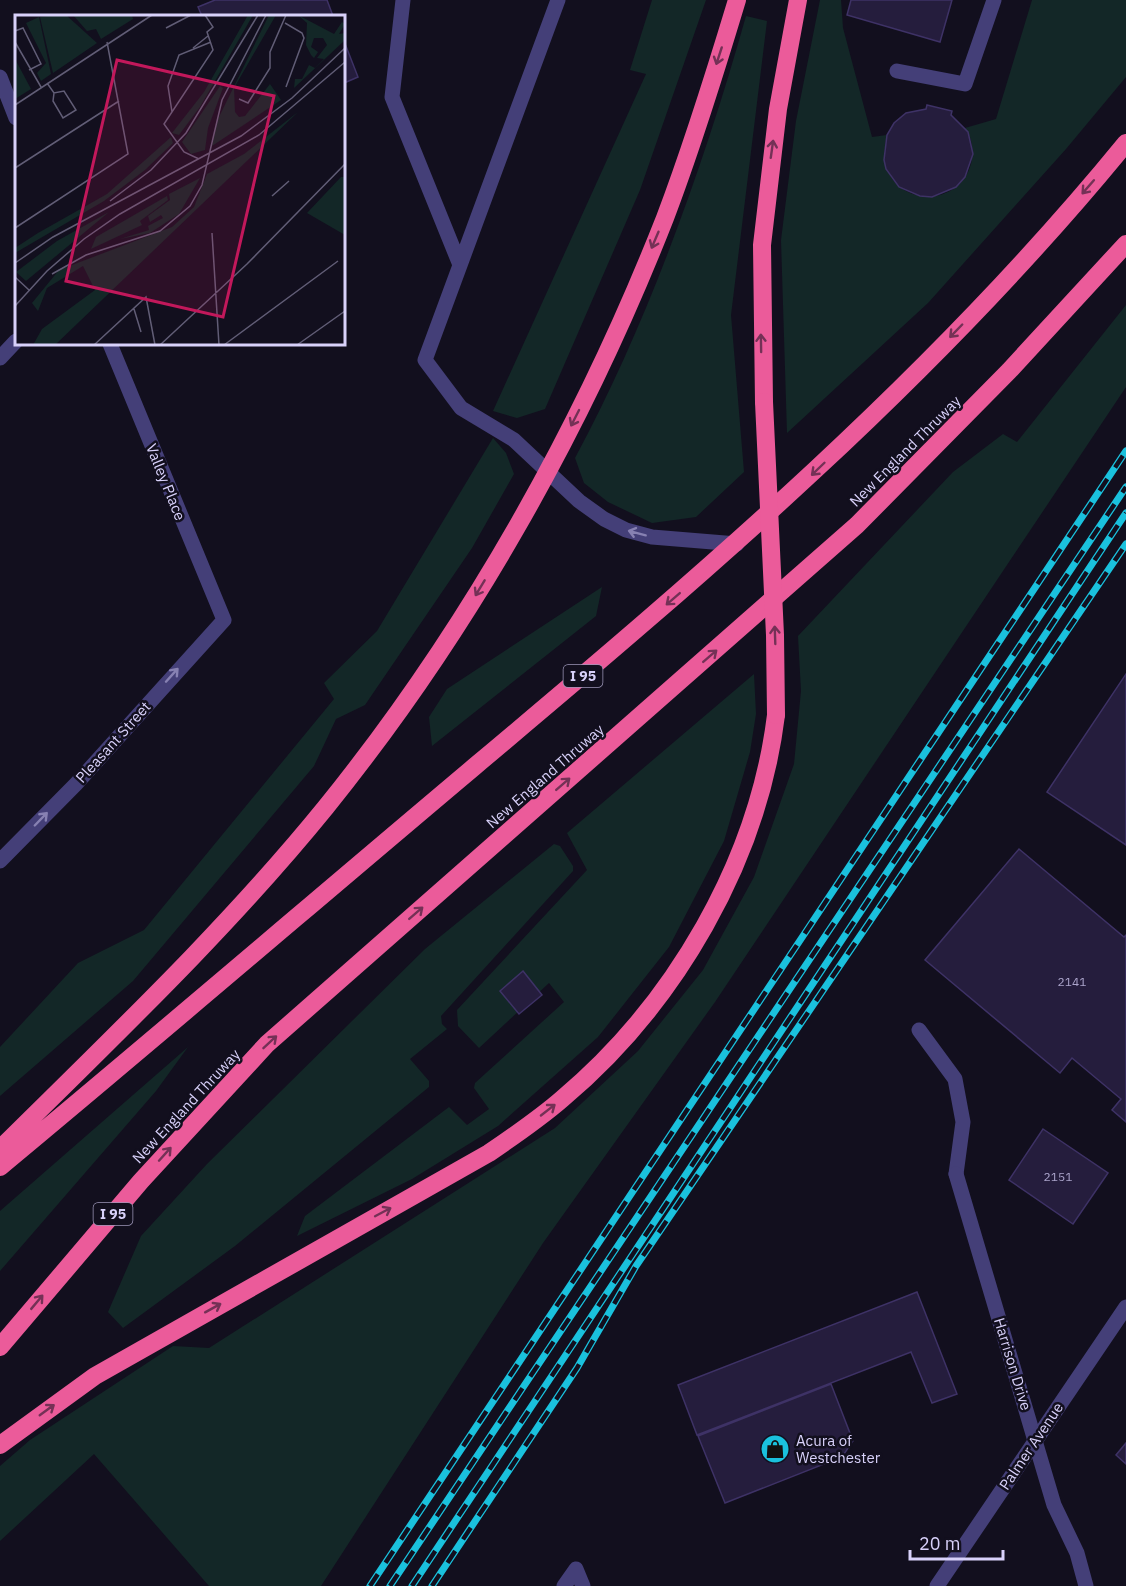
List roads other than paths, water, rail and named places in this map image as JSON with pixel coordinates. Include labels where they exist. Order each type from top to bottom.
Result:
[{"type":"highway","points":[[0,1149],[198,950],[326,806],[440,650],[548,472],[630,302],[665,217],[737,0]]},
{"type":"highway","points":[[0,1445],[95,1376],[489,1153],[526,1127],[587,1076],[660,993],[687,954],[719,898],[741,851],[760,798],[776,715],[761,296],[766,201],[778,109],[798,0]]},
{"type":"highway","name":"I 95","points":[[0,1167],[737,544],[879,410],[957,331],[1126,143]]},
{"type":"highway","name":"New England Thruway","points":[[0,1347],[141,1181],[267,1044],[857,525],[1009,371],[1126,244]]},
{"type":"street","points":[[403,0],[392,97],[460,265]]},
{"type":"street","points":[[558,0],[425,360],[461,408],[514,440],[579,501],[604,519],[626,530],[652,537],[737,544]]},
{"type":"street","points":[[897,71],[965,84],[994,0]]},
{"type":"street","points":[[0,77],[15,115]]},
{"type":"street","points":[[0,358],[15,342]]},
{"type":"street","name":"Valley Place","points":[[110,345],[224,620]]},
{"type":"street","name":"Pleasant Street","points":[[0,861],[76,784],[224,620]]},
{"type":"street","name":"Harrison Drive","points":[[919,1030],[955,1079],[963,1122],[956,1174],[1054,1506],[1077,1553],[1086,1586]]},
{"type":"street","name":"Palmer Avenue","points":[[937,1586],[1126,1307]]},
{"type":"street","points":[[564,1586],[576,1569],[583,1586]]},
{"type":"railway","points":[[370,1586],[1126,451]]},
{"type":"railway","points":[[390,1586],[1126,487]]},
{"type":"railway","points":[[412,1586],[1126,513]]},
{"type":"railway","points":[[432,1586],[577,1368],[636,1266],[1126,544]]},
{"type":"place","name":"Acura of Westchester","points":[[775,1449]]}]
